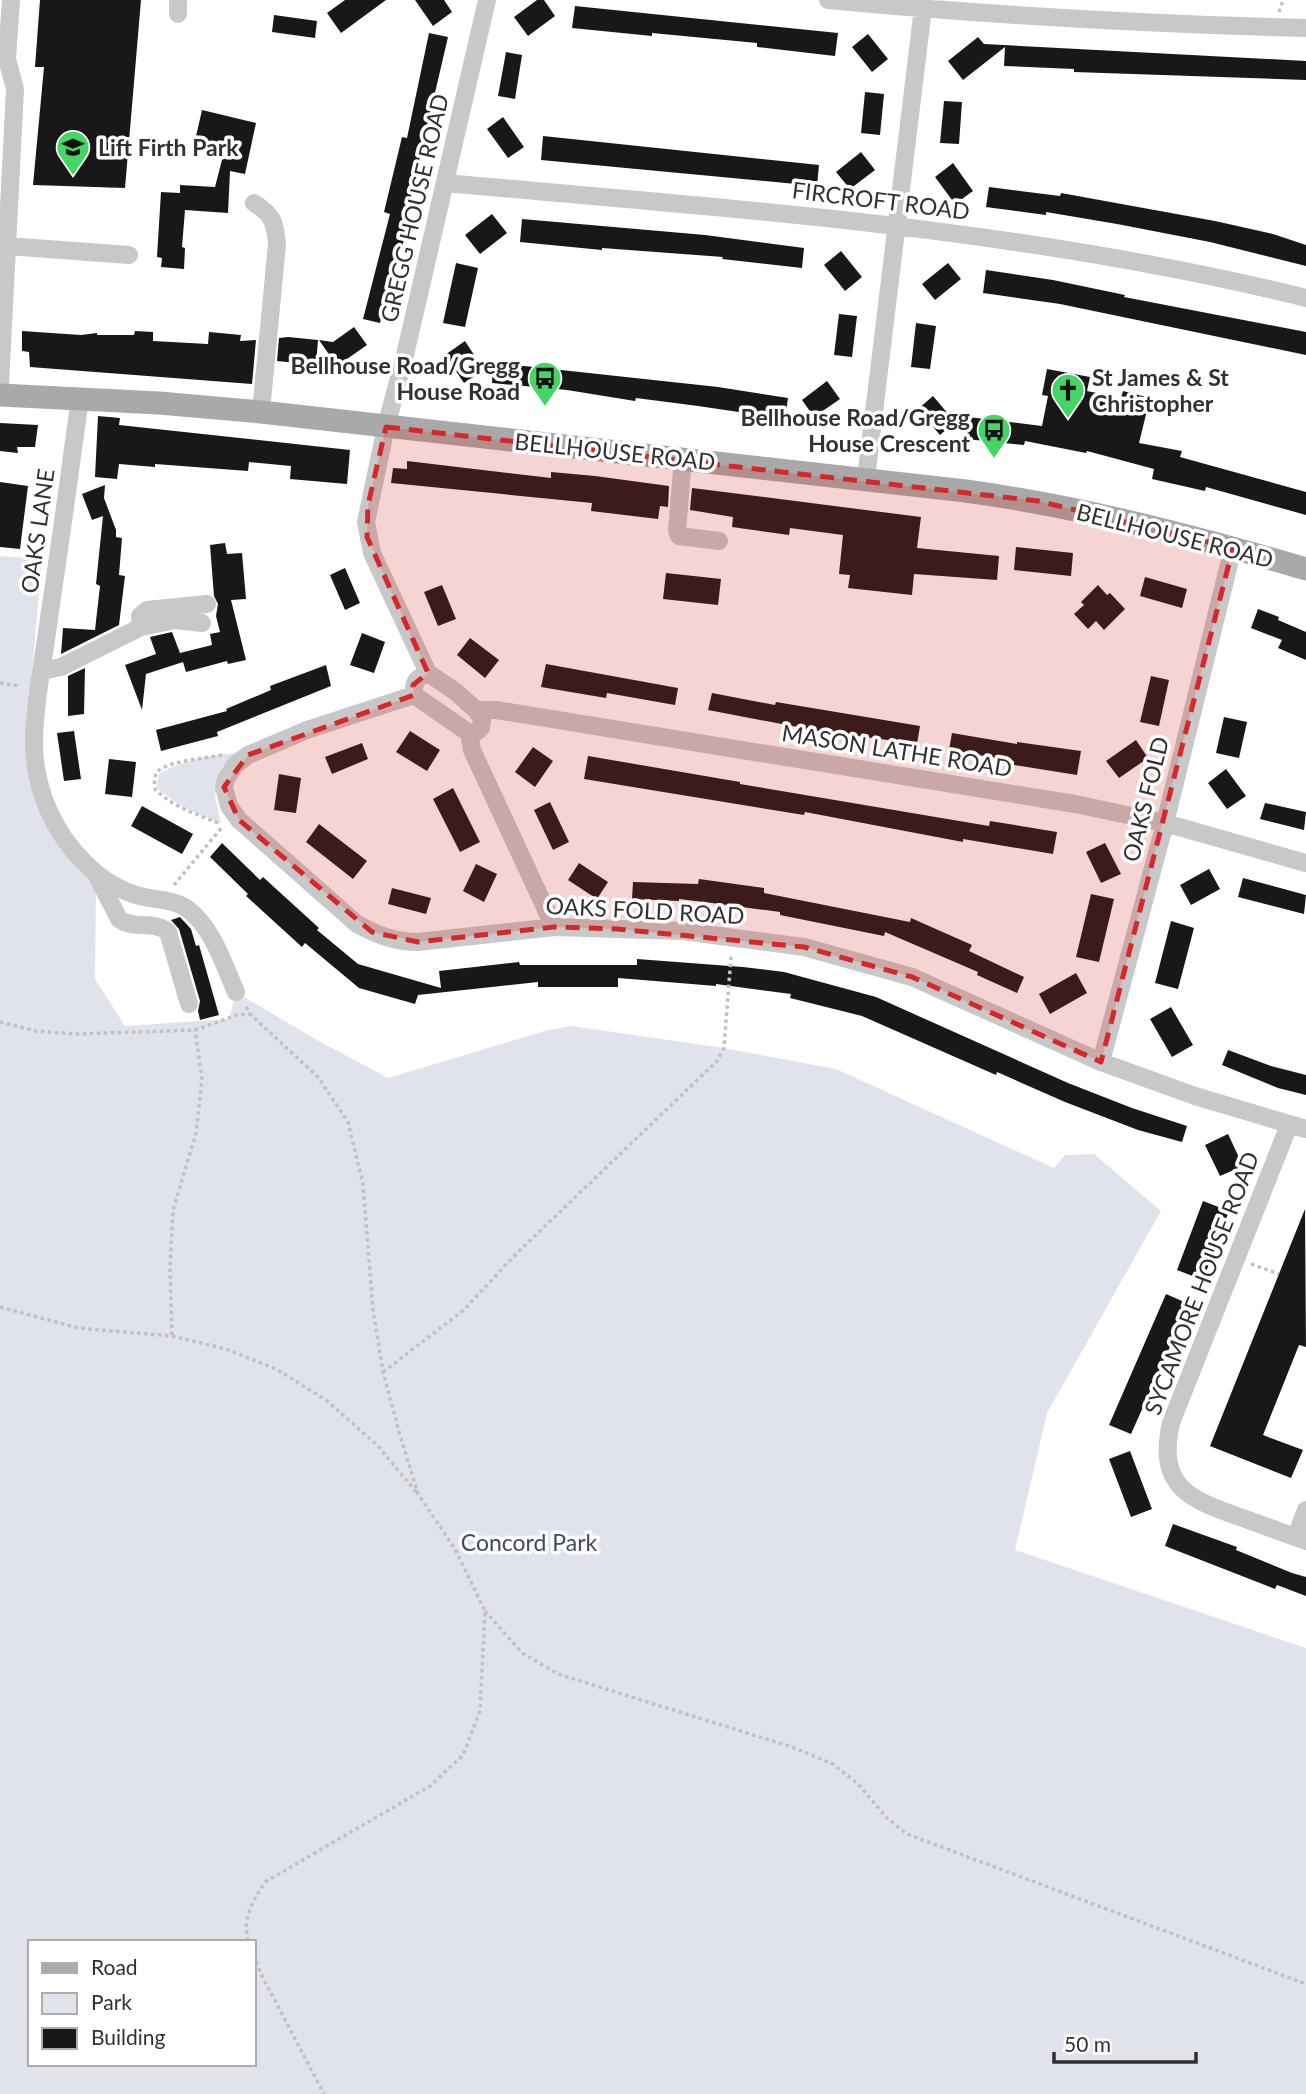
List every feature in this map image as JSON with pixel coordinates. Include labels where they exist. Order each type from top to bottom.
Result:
[{"type":"main road","name":"BELLHOUSE ROAD","points":[[0,395],[80,398],[261,412],[866,478],[1038,501],[1107,515],[1306,569]]},
{"type":"street","points":[[0,385],[15,89],[7,59],[11,0]]},
{"type":"street","name":"GREGG HOUSE ROAD","points":[[428,673],[372,553],[367,537],[368,505],[487,0]]},
{"type":"street","points":[[828,0],[924,4],[1185,24],[1306,28]]},
{"type":"street","points":[[866,478],[924,4]]},
{"type":"street","name":"FIRCROFT ROAD","points":[[445,183],[787,214],[1020,242],[1160,266],[1306,298]]},
{"type":"street","points":[[254,203],[267,211],[275,224],[277,244],[261,412]]},
{"type":"street","points":[[7,246],[129,255]]},
{"type":"street","name":"OAKS LANE","points":[[80,398],[34,745],[40,785],[48,814],[60,834],[96,872],[120,889],[189,910],[215,945],[236,992]]},
{"type":"street","points":[[683,458],[677,531],[679,536],[719,541]]},
{"type":"street","name":"OAKS FOLD","points":[[1101,1062],[1165,824],[1233,548]]},
{"type":"street","points":[[141,626],[140,616],[146,610],[208,604]]},
{"type":"street","points":[[42,671],[73,662],[141,626],[175,620],[202,623]]},
{"type":"street","points":[[428,673],[476,710],[482,719],[481,729],[469,733],[414,695],[413,685],[417,677],[428,673]]},
{"type":"street","points":[[248,755],[307,730],[414,695]]},
{"type":"street","name":"MASON LATHE ROAD","points":[[476,710],[496,710],[1075,804],[1165,824],[1306,863]]},
{"type":"street","points":[[469,733],[472,750],[554,927]]},
{"type":"street","name":"OAKS FOLD ROAD","points":[[248,755],[235,765],[226,779],[224,787],[229,819],[357,924],[386,938],[418,942],[554,927],[682,931],[804,947],[912,977],[1101,1062],[1195,1096],[1297,1127]]},
{"type":"street","points":[[96,872],[118,919],[125,924],[161,926],[168,932],[189,1004]]},
{"type":"street","name":"SYCAMORE HOUSE ROAD","points":[[1297,1127],[1236,1259],[1168,1436],[1170,1465],[1173,1478],[1180,1489],[1202,1504],[1301,1539]]},
{"type":"street","points":[[1301,1539],[1306,1510]]},
{"type":"path","points":[[162,900],[229,819],[186,810],[161,795],[155,789],[154,780],[158,772],[167,766],[222,755],[248,755]]},
{"type":"path","points":[[383,1372],[464,1310],[516,1254],[717,1061],[724,1048],[732,936]]},
{"type":"path","points":[[236,992],[250,1014],[318,1077],[348,1122],[363,1184],[373,1310],[383,1372],[418,1494]]},
{"type":"path","points":[[0,1022],[36,1031],[76,1034],[195,1030],[237,1015],[250,1014]]},
{"type":"path","points":[[172,1336],[170,1267],[173,1210],[195,1133],[202,1079],[195,1030]]},
{"type":"path","points":[[1236,1259],[1279,1274]]},
{"type":"path","points":[[0,1307],[78,1328],[172,1336],[226,1349],[276,1369],[326,1400],[377,1445],[418,1494],[455,1549],[485,1611],[523,1653],[558,1674],[792,1747],[833,1764],[857,1783],[887,1818],[907,1833],[1306,1983]]},
{"type":"path","points":[[248,1940],[246,1933],[249,1906],[265,1882],[430,1786],[463,1755],[480,1711],[485,1611]]},
{"type":"path","points":[[256,1960],[324,2094]]},
{"type":"highlighted area","points":[[386,427],[1038,501],[1233,548],[1101,1062],[912,977],[804,947],[617,929],[554,927],[418,942],[372,932],[239,820],[224,787],[248,755],[414,695],[413,685],[428,673],[367,537],[368,505]]},
{"type":"green space","name":"Concord Park","points":[[0,556],[42,559],[25,751],[47,826],[96,885],[95,979],[125,1026],[229,1019],[236,992],[388,1078],[545,1031],[571,1026],[724,1048],[836,1069],[1054,1168],[1065,1155],[1094,1154],[1161,1211],[1047,1413],[1015,1550],[1306,1648],[1306,2094],[0,2094]]},
{"type":"green space","points":[[239,753],[221,768],[215,796],[221,824],[183,807],[156,788],[159,774],[177,765],[208,756]]},
{"type":"building","points":[[40,0],[141,0],[125,188],[33,185],[44,67],[35,67]]},
{"type":"building","points":[[345,0],[386,0],[341,33],[327,13]]},
{"type":"building","points":[[415,0],[444,0],[452,12],[433,26]]},
{"type":"building","points":[[537,0],[544,0],[555,16],[528,36],[514,17]]},
{"type":"building","points":[[575,6],[838,33],[835,56],[757,47],[757,43],[572,28]]},
{"type":"building","points":[[274,15],[317,21],[315,38],[272,32]]},
{"type":"building","points":[[429,33],[448,37],[403,230],[406,231],[396,272],[392,271],[380,323],[363,319],[390,214],[384,212],[402,137],[407,138]]},
{"type":"building","points":[[868,34],[888,59],[872,72],[852,47]]},
{"type":"building","points":[[978,37],[984,44],[1306,61],[1306,80],[1074,72],[1074,69],[1004,66],[1005,47],[963,80],[948,61]]},
{"type":"building","points":[[506,52],[522,55],[515,99],[498,96]]},
{"type":"building","points":[[865,92],[884,94],[880,135],[861,133]]},
{"type":"building","points":[[944,101],[962,102],[959,144],[940,143]]},
{"type":"building","points":[[202,110],[256,123],[245,174],[230,171],[228,213],[185,210],[182,247],[185,248],[184,269],[161,267],[162,258],[157,257],[161,192],[180,193],[180,185],[215,187],[224,152],[194,145]]},
{"type":"building","points":[[503,117],[524,147],[508,158],[487,129]]},
{"type":"building","points":[[543,136],[819,165],[817,186],[541,160]]},
{"type":"building","points":[[861,152],[875,170],[850,189],[836,172]]},
{"type":"building","points":[[953,163],[973,191],[955,204],[935,177]]},
{"type":"building","points":[[989,187],[1060,196],[1061,193],[1273,234],[1306,245],[1306,266],[1210,242],[1117,224],[1046,212],[1046,215],[986,207]]},
{"type":"building","points":[[492,214],[507,233],[480,254],[465,235]]},
{"type":"building","points":[[522,219],[705,235],[804,248],[802,268],[722,259],[723,257],[520,242]]},
{"type":"building","points":[[841,251],[862,277],[845,291],[824,265]]},
{"type":"building","points":[[456,263],[478,268],[465,327],[443,323]]},
{"type":"building","points":[[948,263],[961,279],[935,300],[922,284]]},
{"type":"building","points":[[986,270],[1053,280],[1125,295],[1124,297],[1306,332],[1306,355],[1060,304],[983,293]]},
{"type":"building","points":[[839,314],[857,316],[852,357],[834,355]]},
{"type":"building","points":[[916,323],[936,326],[930,369],[911,367]]},
{"type":"building","points":[[354,327],[367,345],[337,366],[319,340],[333,342]]},
{"type":"building","points":[[22,331],[81,335],[134,335],[135,331],[153,332],[153,341],[208,344],[209,332],[241,335],[240,341],[256,340],[252,384],[30,367],[29,352],[22,351]]},
{"type":"building","points":[[279,338],[318,340],[316,365],[277,361]]},
{"type":"building","points":[[465,341],[478,361],[718,387],[788,398],[785,419],[636,398],[635,401],[567,390],[492,383],[493,364],[464,383],[445,355]]},
{"type":"building","points":[[1047,369],[1090,377],[1087,391],[1121,398],[1123,391],[1150,398],[1139,443],[1182,451],[1180,457],[1306,492],[1306,515],[1206,487],[1205,491],[1152,479],[1154,469],[1087,451],[1086,453],[1025,441],[1024,445],[966,439],[968,417],[1042,426],[1048,396],[1042,395]]},
{"type":"building","points":[[827,381],[840,399],[814,417],[802,400]]},
{"type":"building","points":[[933,396],[955,422],[940,435],[918,409]]},
{"type":"building","points":[[98,416],[120,418],[119,425],[350,450],[347,484],[290,479],[291,466],[249,462],[248,471],[119,464],[117,479],[95,477]]},
{"type":"building","points":[[0,423],[38,425],[35,447],[17,447],[18,453],[0,451]]},
{"type":"building","points":[[407,461],[551,478],[551,472],[669,486],[668,507],[660,506],[658,519],[591,511],[592,503],[391,483],[393,468],[407,469]]},
{"type":"building","points":[[0,482],[28,486],[20,549],[0,547]]},
{"type":"building","points":[[105,485],[104,498],[116,537],[122,538],[119,575],[125,576],[119,625],[61,654],[63,628],[95,630],[100,586],[96,584],[103,516],[92,520],[82,494]]},
{"type":"building","points":[[692,488],[921,517],[917,548],[999,556],[997,580],[914,574],[912,595],[848,588],[850,575],[839,574],[843,535],[790,528],[789,535],[732,527],[733,517],[690,510]]},
{"type":"building","points":[[225,543],[227,554],[242,553],[246,599],[231,600],[246,660],[228,664],[227,661],[186,672],[183,662],[146,674],[142,710],[125,665],[156,654],[150,637],[172,632],[183,661],[180,653],[212,645],[210,634],[220,632],[216,616],[218,604],[214,596],[210,545]]},
{"type":"building","points":[[1016,547],[1073,553],[1071,576],[1014,570]]},
{"type":"building","points":[[345,568],[360,603],[345,610],[330,575]]},
{"type":"building","points":[[666,573],[721,579],[718,605],[663,599]]},
{"type":"building","points":[[1145,577],[1187,589],[1182,608],[1140,596]]},
{"type":"building","points":[[442,585],[456,619],[438,626],[424,592]]},
{"type":"building","points":[[1098,585],[1125,609],[1104,630],[1096,621],[1088,629],[1074,614],[1084,605],[1081,602]]},
{"type":"building","points":[[1258,609],[1306,632],[1306,660],[1278,648],[1282,640],[1251,628]]},
{"type":"building","points":[[362,633],[385,642],[374,673],[350,665]]},
{"type":"building","points":[[470,638],[499,660],[485,678],[457,655]]},
{"type":"building","points":[[546,664],[678,688],[675,705],[607,693],[606,698],[541,687]]},
{"type":"building","points":[[326,665],[331,686],[217,732],[218,736],[161,751],[156,730],[227,711],[226,709],[271,690],[270,686]]},
{"type":"building","points":[[85,668],[84,714],[68,716],[68,676]]},
{"type":"building","points":[[1151,676],[1169,680],[1159,726],[1140,722]]},
{"type":"building","points":[[712,693],[920,726],[917,744],[850,737],[708,710]]},
{"type":"building","points":[[1224,717],[1247,722],[1239,758],[1216,753]]},
{"type":"building","points":[[74,731],[81,779],[64,781],[57,733]]},
{"type":"building","points":[[410,731],[440,750],[427,771],[396,752]]},
{"type":"building","points":[[952,733],[1081,751],[1077,775],[1014,765],[1014,761],[949,750]]},
{"type":"building","points":[[1136,740],[1148,758],[1119,778],[1106,761]]},
{"type":"building","points":[[362,743],[368,759],[332,774],[325,757]]},
{"type":"building","points":[[533,747],[553,761],[535,787],[515,772]]},
{"type":"building","points":[[588,756],[989,826],[990,821],[1057,832],[1053,854],[963,839],[963,842],[805,812],[804,815],[584,779]]},
{"type":"building","points":[[109,759],[136,762],[132,797],[105,794]]},
{"type":"building","points":[[1226,769],[1246,796],[1227,809],[1208,783]]},
{"type":"building","points":[[279,774],[301,778],[296,813],[274,810]]},
{"type":"building","points":[[453,788],[480,842],[460,852],[433,799]]},
{"type":"building","points":[[550,802],[569,842],[553,850],[534,810]]},
{"type":"building","points":[[1265,803],[1306,812],[1304,830],[1260,819]]},
{"type":"building","points":[[142,806],[193,834],[182,854],[131,826]]},
{"type":"building","points":[[319,824],[367,861],[353,879],[306,842]]},
{"type":"building","points":[[222,843],[260,880],[263,877],[319,928],[317,930],[358,964],[441,988],[439,971],[519,962],[520,965],[637,965],[637,959],[784,972],[876,997],[1068,1083],[1187,1126],[1182,1142],[1138,1130],[997,1072],[996,1075],[862,1016],[790,998],[791,994],[716,984],[618,978],[618,987],[538,987],[538,982],[418,995],[415,1004],[359,988],[305,943],[302,947],[246,896],[248,894],[210,857]]},
{"type":"building","points":[[1105,843],[1121,874],[1101,883],[1086,852]]},
{"type":"building","points":[[579,863],[608,882],[597,899],[568,880]]},
{"type":"building","points":[[476,864],[497,874],[484,902],[463,891]]},
{"type":"building","points":[[1209,869],[1220,889],[1191,905],[1180,885]]},
{"type":"building","points":[[1243,878],[1306,895],[1304,914],[1238,897]]},
{"type":"building","points":[[699,879],[764,888],[764,893],[910,922],[911,918],[972,945],[969,951],[1024,977],[1017,993],[977,975],[978,972],[885,932],[884,936],[780,915],[780,912],[712,903],[679,899],[632,899],[633,882],[698,884]]},
{"type":"building","points":[[392,888],[431,898],[426,914],[388,904]]},
{"type":"building","points":[[1091,894],[1114,899],[1099,962],[1076,957]]},
{"type":"building","points":[[180,917],[191,929],[196,946],[199,945],[219,1015],[200,1020],[200,1001],[179,929],[171,920]]},
{"type":"building","points":[[1171,921],[1194,928],[1178,989],[1155,983]]},
{"type":"building","points":[[1076,973],[1087,993],[1050,1014],[1039,994]]},
{"type":"building","points":[[1171,1007],[1193,1045],[1172,1057],[1150,1019]]},
{"type":"building","points":[[1228,1050],[1271,1066],[1306,1075],[1306,1095],[1278,1088],[1222,1065]]},
{"type":"building","points":[[1228,1134],[1243,1166],[1220,1176],[1205,1145]]},
{"type":"building","points":[[1203,1201],[1229,1211],[1203,1280],[1177,1270]]},
{"type":"building","points":[[1305,1209],[1306,1347],[1299,1345],[1263,1435],[1303,1450],[1291,1478],[1210,1446]]},
{"type":"building","points":[[1166,1294],[1189,1304],[1131,1434],[1109,1425]]},
{"type":"building","points":[[1130,1451],[1152,1509],[1131,1517],[1109,1459]]},
{"type":"building","points":[[1173,1524],[1237,1547],[1236,1550],[1306,1577],[1306,1596],[1277,1585],[1275,1589],[1165,1546]]},
{"type":"place","name":"Lift Firth Park","points":[[73,177]]},
{"type":"place","name":"Bellhouse Road/Gregg House Road","points":[[545,408]]},
{"type":"place","name":"St James & St Christopher","points":[[1068,420]]},
{"type":"place","name":"Bellhouse Road/Gregg House Crescent","points":[[994,460]]}]
